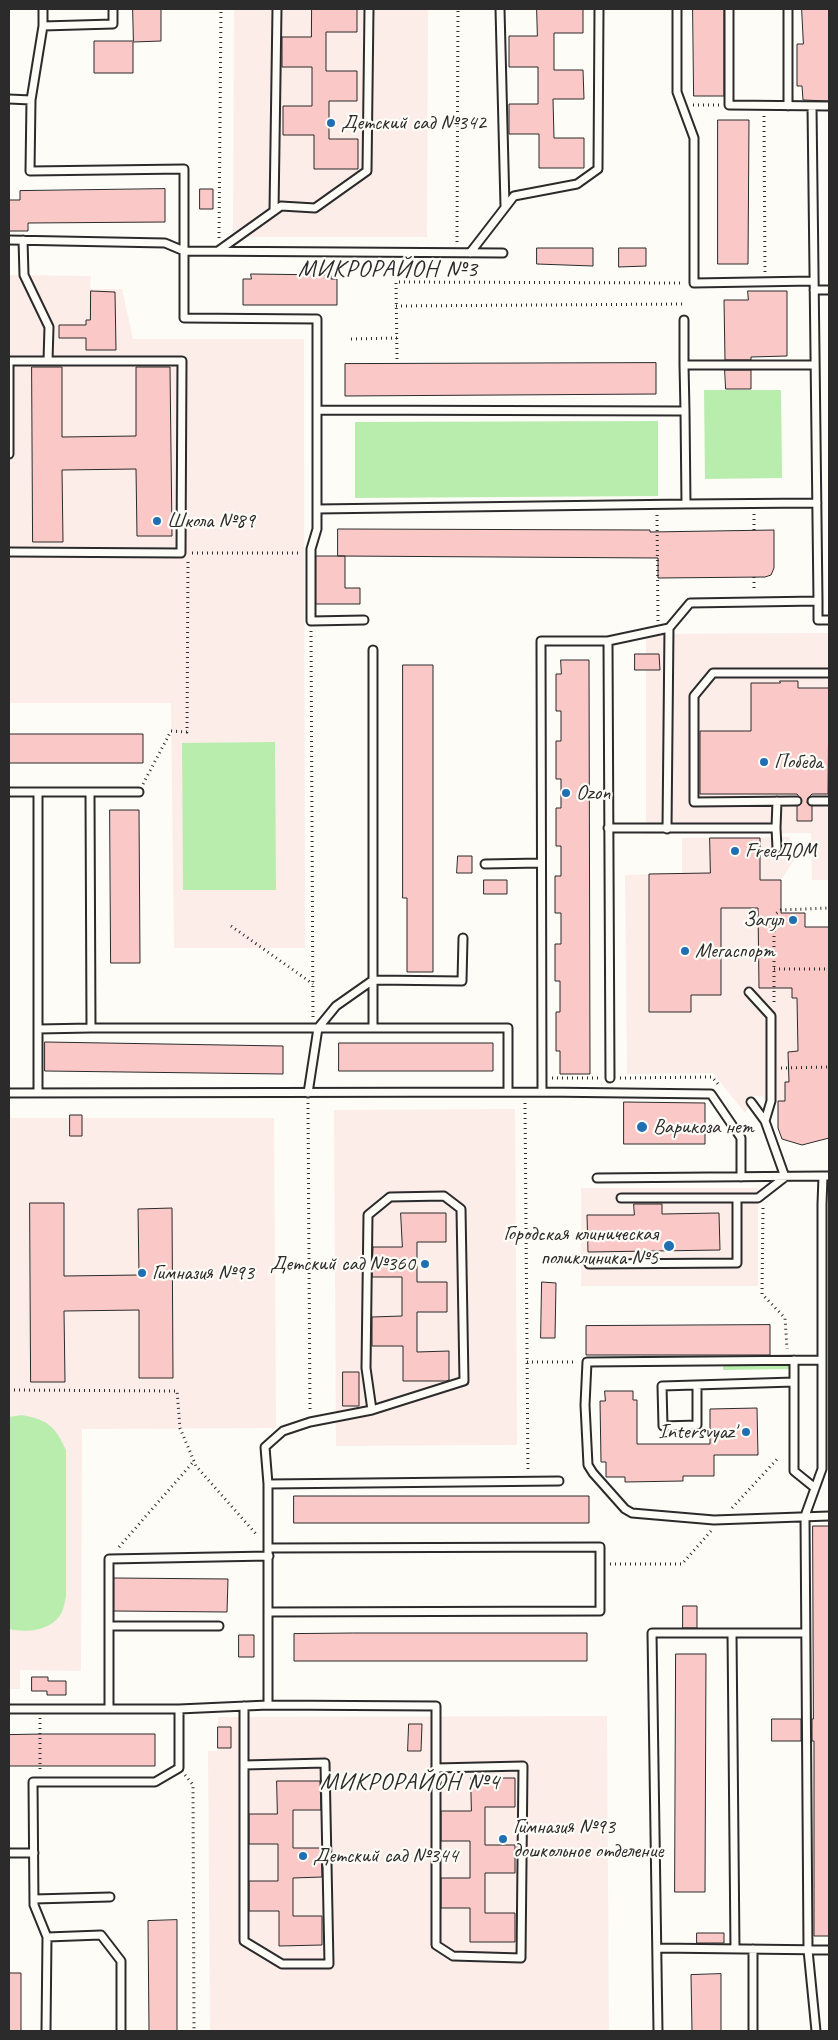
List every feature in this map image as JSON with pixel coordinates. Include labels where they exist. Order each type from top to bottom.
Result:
[{"type":"lane","points":[[43,9],[43,26],[31,100],[30,171],[184,169],[184,318],[317,319],[317,529],[311,553],[311,621],[364,620]]},
{"type":"lane","points":[[43,26],[113,24],[113,9]]},
{"type":"lane","points":[[274,211],[277,9]]},
{"type":"lane","points":[[218,251],[281,206],[315,208],[366,171],[369,9]]},
{"type":"lane","points":[[500,9],[505,206]]},
{"type":"lane","points":[[470,252],[514,196],[577,184],[598,169],[599,9]]},
{"type":"lane","points":[[677,9],[677,92],[694,138],[694,283],[814,282]]},
{"type":"lane","points":[[729,9],[729,105],[829,106]]},
{"type":"lane","points":[[788,9],[788,106]]},
{"type":"lane","points":[[9,100],[31,100]]},
{"type":"lane","points":[[812,106],[818,620],[829,620]]},
{"type":"lane","points":[[9,240],[165,243],[184,251],[503,253]]},
{"type":"lane","points":[[23,240],[24,275],[49,326],[48,361]]},
{"type":"lane","points":[[814,290],[829,290]]},
{"type":"lane","points":[[684,320],[686,504]]},
{"type":"lane","points":[[9,454],[9,360],[182,361],[181,553],[9,552]]},
{"type":"lane","points":[[684,365],[815,365]]},
{"type":"lane","points":[[317,410],[685,411]]},
{"type":"lane","points":[[317,509],[817,503]]},
{"type":"lane","points":[[667,829],[669,628],[690,603],[818,601]]},
{"type":"lane","points":[[542,1092],[541,641],[608,641],[669,628]]},
{"type":"lane","points":[[608,641],[610,1078]]},
{"type":"lane","points":[[373,650],[373,1028]]},
{"type":"lane","points":[[798,801],[694,802],[694,696],[713,673],[829,673]]},
{"type":"lane","points":[[9,792],[139,792]]},
{"type":"lane","points":[[38,793],[38,1093]]},
{"type":"lane","points":[[90,793],[90,1028]]},
{"type":"lane","points":[[812,801],[829,801]]},
{"type":"lane","points":[[776,802],[776,848]]},
{"type":"lane","points":[[608,828],[776,828]]},
{"type":"lane","points":[[485,864],[541,864]]},
{"type":"lane","points":[[308,1092],[315,1028],[336,1006],[373,980],[462,981],[463,938]]},
{"type":"lane","points":[[749,992],[771,1016],[771,1101],[765,1121]]},
{"type":"lane","points":[[38,1028],[508,1028],[508,1092]]},
{"type":"lane","points":[[9,1093],[542,1092],[711,1094],[741,1138],[741,1177]]},
{"type":"lane","points":[[751,1102],[765,1121],[785,1177]]},
{"type":"lane","points":[[597,1178],[826,1176],[822,1469],[804,1516],[808,1950],[816,2031]]},
{"type":"lane","points":[[621,1198],[758,1198],[785,1177]]},
{"type":"lane","points":[[268,1704],[270,1612],[266,1447],[283,1431],[310,1422],[372,1410],[464,1381],[460,1209],[444,1196],[390,1197],[368,1215],[366,1368],[372,1410]]},
{"type":"lane","points":[[589,1264],[737,1264],[737,1198]]},
{"type":"lane","points":[[791,1360],[794,1382],[794,1471],[815,1488]]},
{"type":"lane","points":[[822,1360],[587,1362],[585,1405],[588,1465],[593,1474],[626,1509],[638,1514],[714,1520],[829,1516]]},
{"type":"lane","points":[[697,1385],[697,1425],[663,1426],[662,1386],[794,1382]]},
{"type":"lane","points":[[268,1484],[559,1481]]},
{"type":"lane","points":[[109,1709],[109,1559],[269,1552],[600,1547],[600,1611],[270,1612]]},
{"type":"lane","points":[[109,1626],[219,1626]]},
{"type":"lane","points":[[658,2031],[652,1633],[805,1633]]},
{"type":"lane","points":[[732,1633],[735,1949]]},
{"type":"lane","points":[[9,1709],[179,1709],[268,1704],[436,1706],[436,1768],[436,1945],[453,1956],[521,1958],[522,1766],[436,1768]]},
{"type":"lane","points":[[244,1706],[244,1766],[244,1941],[282,1964],[329,1964],[325,1764],[244,1766]]},
{"type":"lane","points":[[46,2031],[47,1937],[34,1906],[33,1782],[156,1782],[179,1768],[179,1709]]},
{"type":"lane","points":[[9,1854],[34,1853]]},
{"type":"lane","points":[[34,1899],[110,1897]]},
{"type":"lane","points":[[47,1937],[101,1935],[122,1961],[121,2031]]},
{"type":"lane","points":[[657,1948],[829,1950]]},
{"type":"lane","points":[[753,1950],[753,2031]]},
{"type":"path","points":[[218,251],[221,9]]},
{"type":"path","points":[[457,252],[458,9]]},
{"type":"path","points":[[683,105],[729,105]]},
{"type":"path","points":[[764,106],[765,282]]},
{"type":"path","points":[[397,359],[396,282],[694,283]]},
{"type":"path","points":[[396,306],[684,304]]},
{"type":"path","points":[[351,339],[397,338]]},
{"type":"path","points":[[656,504],[658,630]]},
{"type":"path","points":[[753,504],[754,531]]},
{"type":"path","points":[[139,792],[172,731],[187,732],[188,553],[311,553]]},
{"type":"path","points":[[311,621],[313,984],[315,1028]]},
{"type":"path","points":[[771,1016],[774,1002],[774,915],[781,910],[829,908]]},
{"type":"path","points":[[231,926],[313,984]]},
{"type":"path","points":[[774,969],[829,968]]},
{"type":"path","points":[[770,1068],[829,1067]]},
{"type":"path","points":[[308,1092],[310,1422]]},
{"type":"path","points":[[525,1092],[528,1481]]},
{"type":"path","points":[[763,1194],[762,1294],[785,1318],[791,1360]]},
{"type":"path","points":[[527,1362],[587,1362]]},
{"type":"path","points":[[9,1390],[177,1391],[180,1428],[194,1461],[269,1552]]},
{"type":"path","points":[[109,1559],[194,1461]]},
{"type":"path","points":[[39,1709],[40,1782]]},
{"type":"path","points":[[179,1768],[194,1785],[194,2031]]},
{"type":"shaded area","name":"Детский сад №342","points":[[234,9],[428,9],[427,237],[233,237]]},
{"type":"shaded area","name":"Школа №89","points":[[9,275],[91,276],[90,289],[122,289],[133,339],[304,339],[305,948],[174,948],[171,703],[9,703]]},
{"type":"shaded area","points":[[829,633],[829,880],[812,880],[811,833],[646,834],[646,634]]},
{"type":"shaded area","points":[[789,837],[796,857],[781,880],[781,927],[829,927],[829,1110],[813,1111],[813,1101],[764,1101],[764,1096],[754,1096],[745,1113],[713,1073],[627,1074],[625,875],[682,873],[682,838]]},
{"type":"shaded area","name":"Детский сад №360","points":[[515,1109],[517,1445],[336,1446],[334,1110]]},
{"type":"shaded area","name":"Гимназия №93","points":[[9,1118],[274,1118],[276,1428],[82,1429],[81,1671],[20,1670],[20,1689],[9,1689]]},
{"type":"shaded area","name":"Городская клиническая поликлиника №5","points":[[581,1188],[758,1188],[758,1286],[581,1286]]},
{"type":"shaded area","points":[[607,1716],[609,2031],[210,2031],[208,1751],[218,1751],[218,1717]]},
{"type":"green space","points":[[704,390],[781,390],[782,478],[705,479]]},
{"type":"green space","points":[[658,421],[658,496],[355,498],[355,422]]},
{"type":"green space","points":[[275,742],[276,890],[183,890],[182,743]]},
{"type":"green space","points":[[790,1361],[790,1369],[723,1370],[723,1362]]},
{"type":"green space","points":[[22,1415],[38,1419],[50,1425],[66,1450],[66,1596],[62,1612],[52,1623],[39,1629],[24,1631],[9,1629],[9,1417]]},
{"type":"building","points":[[133,9],[161,9],[161,41],[133,42],[133,73],[94,73],[94,41],[133,41]]},
{"type":"building","points":[[312,9],[357,9],[357,32],[326,32],[326,71],[357,71],[357,101],[329,101],[329,139],[358,139],[358,169],[314,169],[314,135],[283,135],[283,106],[312,106],[312,67],[282,67],[282,37],[311,37]]},
{"type":"building","points":[[537,9],[583,9],[583,33],[554,33],[554,70],[583,70],[584,99],[553,99],[554,138],[584,138],[584,168],[539,168],[539,134],[509,134],[509,104],[538,104],[538,67],[509,67],[509,36],[537,36]]},
{"type":"building","points":[[693,9],[724,9],[724,96],[694,96]]},
{"type":"building","points":[[802,9],[829,9],[829,101],[803,100],[802,86],[797,86],[797,44],[803,44]]},
{"type":"building","points":[[718,120],[749,120],[748,264],[718,264]]},
{"type":"building","points":[[165,189],[165,222],[28,223],[28,231],[9,231],[9,200],[20,200],[20,191]]},
{"type":"building","points":[[200,189],[213,189],[213,209],[200,209]]},
{"type":"building","points":[[537,248],[593,248],[593,266],[537,264]]},
{"type":"building","points":[[619,248],[646,248],[646,266],[619,267]]},
{"type":"building","points":[[251,274],[331,275],[331,279],[337,279],[337,305],[243,305],[243,279],[251,279]]},
{"type":"building","points":[[91,291],[115,292],[116,350],[86,350],[86,338],[59,338],[59,325],[86,325],[86,320],[90,320]]},
{"type":"building","points":[[748,291],[787,291],[787,356],[751,357],[751,360],[725,360],[724,300],[748,300]]},
{"type":"building","points":[[656,363],[656,394],[345,396],[345,364]]},
{"type":"building","points":[[32,367],[62,367],[62,437],[136,436],[136,367],[170,367],[172,536],[137,536],[136,469],[62,470],[63,542],[33,542]]},
{"type":"building","points":[[725,370],[751,370],[751,389],[726,389]]},
{"type":"building","points":[[338,529],[650,530],[650,532],[774,530],[774,568],[771,575],[765,577],[658,578],[658,558],[338,556]]},
{"type":"building","points":[[316,556],[345,556],[345,588],[360,588],[360,604],[316,604]]},
{"type":"building","points":[[635,654],[659,654],[660,670],[635,670]]},
{"type":"building","points":[[561,660],[589,660],[590,1074],[560,1074],[560,1051],[556,1051],[556,1012],[560,1012],[560,981],[555,981],[555,944],[561,944],[561,913],[555,913],[555,876],[561,876],[561,846],[556,846],[556,808],[561,808],[561,779],[556,779],[556,741],[561,741],[561,711],[556,711],[556,674],[561,674]]},
{"type":"building","points":[[403,665],[433,665],[433,972],[407,972],[407,898],[403,898]]},
{"type":"building","name":"Победа","points":[[780,681],[798,681],[798,688],[829,688],[828,794],[812,794],[808,798],[807,803],[812,806],[812,821],[797,821],[797,806],[802,801],[797,794],[700,794],[700,731],[751,731],[751,683],[780,683]]},
{"type":"building","points":[[9,734],[143,734],[143,763],[9,763]]},
{"type":"building","points":[[110,810],[139,810],[140,963],[111,963]]},
{"type":"building","points":[[710,838],[760,838],[760,880],[781,880],[781,913],[805,913],[805,927],[829,927],[829,1138],[802,1145],[782,1139],[778,1128],[778,1101],[785,1101],[785,1082],[789,1082],[788,1052],[798,1051],[797,998],[792,998],[792,988],[759,988],[758,908],[721,908],[721,995],[691,995],[691,1012],[649,1012],[649,874],[710,873]]},
{"type":"building","points":[[458,856],[472,856],[472,873],[457,873]]},
{"type":"building","points":[[484,880],[507,880],[507,894],[484,894]]},
{"type":"building","points":[[45,1042],[283,1046],[283,1074],[45,1071]]},
{"type":"building","points":[[339,1043],[493,1043],[493,1071],[339,1071]]},
{"type":"building","points":[[624,1102],[705,1103],[705,1144],[624,1144]]},
{"type":"building","points":[[70,1115],[82,1115],[82,1136],[70,1136]]},
{"type":"building","points":[[30,1203],[64,1203],[64,1276],[139,1275],[138,1209],[172,1208],[173,1378],[139,1378],[139,1310],[64,1311],[65,1382],[31,1382]]},
{"type":"building","points":[[634,1204],[662,1204],[662,1214],[719,1213],[720,1250],[588,1252],[587,1215],[634,1215]]},
{"type":"building","points":[[401,1213],[446,1213],[446,1242],[417,1242],[417,1282],[447,1282],[447,1312],[417,1312],[417,1352],[449,1351],[449,1380],[446,1381],[403,1381],[403,1346],[372,1346],[372,1317],[402,1316],[402,1277],[372,1277],[373,1247],[402,1247]]},
{"type":"building","points":[[542,1282],[556,1283],[555,1338],[541,1338]]},
{"type":"building","points":[[770,1325],[770,1355],[586,1355],[586,1326]]},
{"type":"building","points":[[343,1372],[359,1372],[359,1406],[343,1406]]},
{"type":"building","points":[[605,1391],[633,1391],[633,1400],[637,1400],[637,1444],[710,1444],[710,1409],[757,1408],[758,1455],[714,1455],[714,1476],[683,1476],[683,1481],[625,1482],[625,1477],[606,1477],[606,1462],[601,1462],[600,1401],[605,1401]]},
{"type":"building","points":[[294,1496],[589,1496],[589,1523],[294,1523]]},
{"type":"building","points":[[813,1526],[829,1526],[829,1936],[814,1936],[814,1741],[812,1741]]},
{"type":"building","points":[[114,1578],[228,1579],[227,1612],[114,1611]]},
{"type":"building","points":[[683,1606],[697,1606],[697,1628],[683,1628]]},
{"type":"building","points":[[587,1633],[587,1661],[294,1661],[294,1634]]},
{"type":"building","points":[[239,1635],[254,1635],[254,1657],[239,1657]]},
{"type":"building","points":[[676,1654],[706,1654],[705,1892],[675,1892]]},
{"type":"building","points":[[32,1677],[48,1677],[48,1681],[66,1681],[66,1695],[47,1695],[47,1691],[32,1691]]},
{"type":"building","points":[[772,1719],[801,1719],[801,1741],[772,1741]]},
{"type":"building","points":[[409,1724],[422,1724],[421,1751],[408,1751]]},
{"type":"building","points":[[218,1727],[231,1727],[231,1748],[218,1748]]},
{"type":"building","points":[[155,1734],[155,1766],[9,1766],[9,1735]]},
{"type":"building","points":[[471,1778],[515,1778],[515,1807],[485,1807],[485,1845],[515,1845],[515,1873],[485,1873],[485,1913],[515,1913],[515,1942],[470,1942],[470,1908],[441,1908],[441,1878],[470,1878],[470,1841],[441,1841],[441,1811],[471,1811]]},
{"type":"building","points":[[277,1781],[320,1781],[321,1810],[293,1810],[293,1848],[321,1848],[322,1877],[293,1878],[293,1916],[322,1916],[322,1945],[279,1946],[279,1911],[249,1911],[249,1881],[278,1881],[278,1844],[249,1844],[249,1814],[277,1814]]},
{"type":"building","points":[[177,1920],[177,2031],[149,2031],[148,1921]]},
{"type":"building","points":[[697,1933],[724,1933],[724,1943],[697,1943]]},
{"type":"building","points":[[9,1973],[21,1973],[21,2031],[9,2031]]},
{"type":"building","points":[[721,1974],[721,2031],[692,2031],[691,1975]]},
{"type":"place","name":"Детский сад №342","points":[[331,123]]},
{"type":"place","name":"Школа №89","points":[[157,521]]},
{"type":"place","name":"Победа","points":[[764,762]]},
{"type":"place","name":"Ozon","points":[[566,793]]},
{"type":"place","name":"FreeДОМ","points":[[735,851]]},
{"type":"place","name":"Загул","points":[[793,920]]},
{"type":"place","name":"Мегаспорт","points":[[685,951]]},
{"type":"place","name":"Варикоза нет","points":[[642,1127]]},
{"type":"place","name":"Городская клиническая поликлиника №5","points":[[669,1246]]},
{"type":"place","name":"Детский сад №360","points":[[425,1264]]},
{"type":"place","name":"Гимназия №93","points":[[142,1273]]},
{"type":"place","name":"Intersvyaz'","points":[[746,1432]]},
{"type":"place","name":"Гимназия №93 дошкольное отделение","points":[[503,1839]]},
{"type":"place","name":"Детский сад №344","points":[[303,1856]]},
{"type":"district","name":"МИКРОРАЙОН №3","points":[[388,270]]},
{"type":"district","name":"МИКРОРАЙОН №4","points":[[410,1783]]}]
